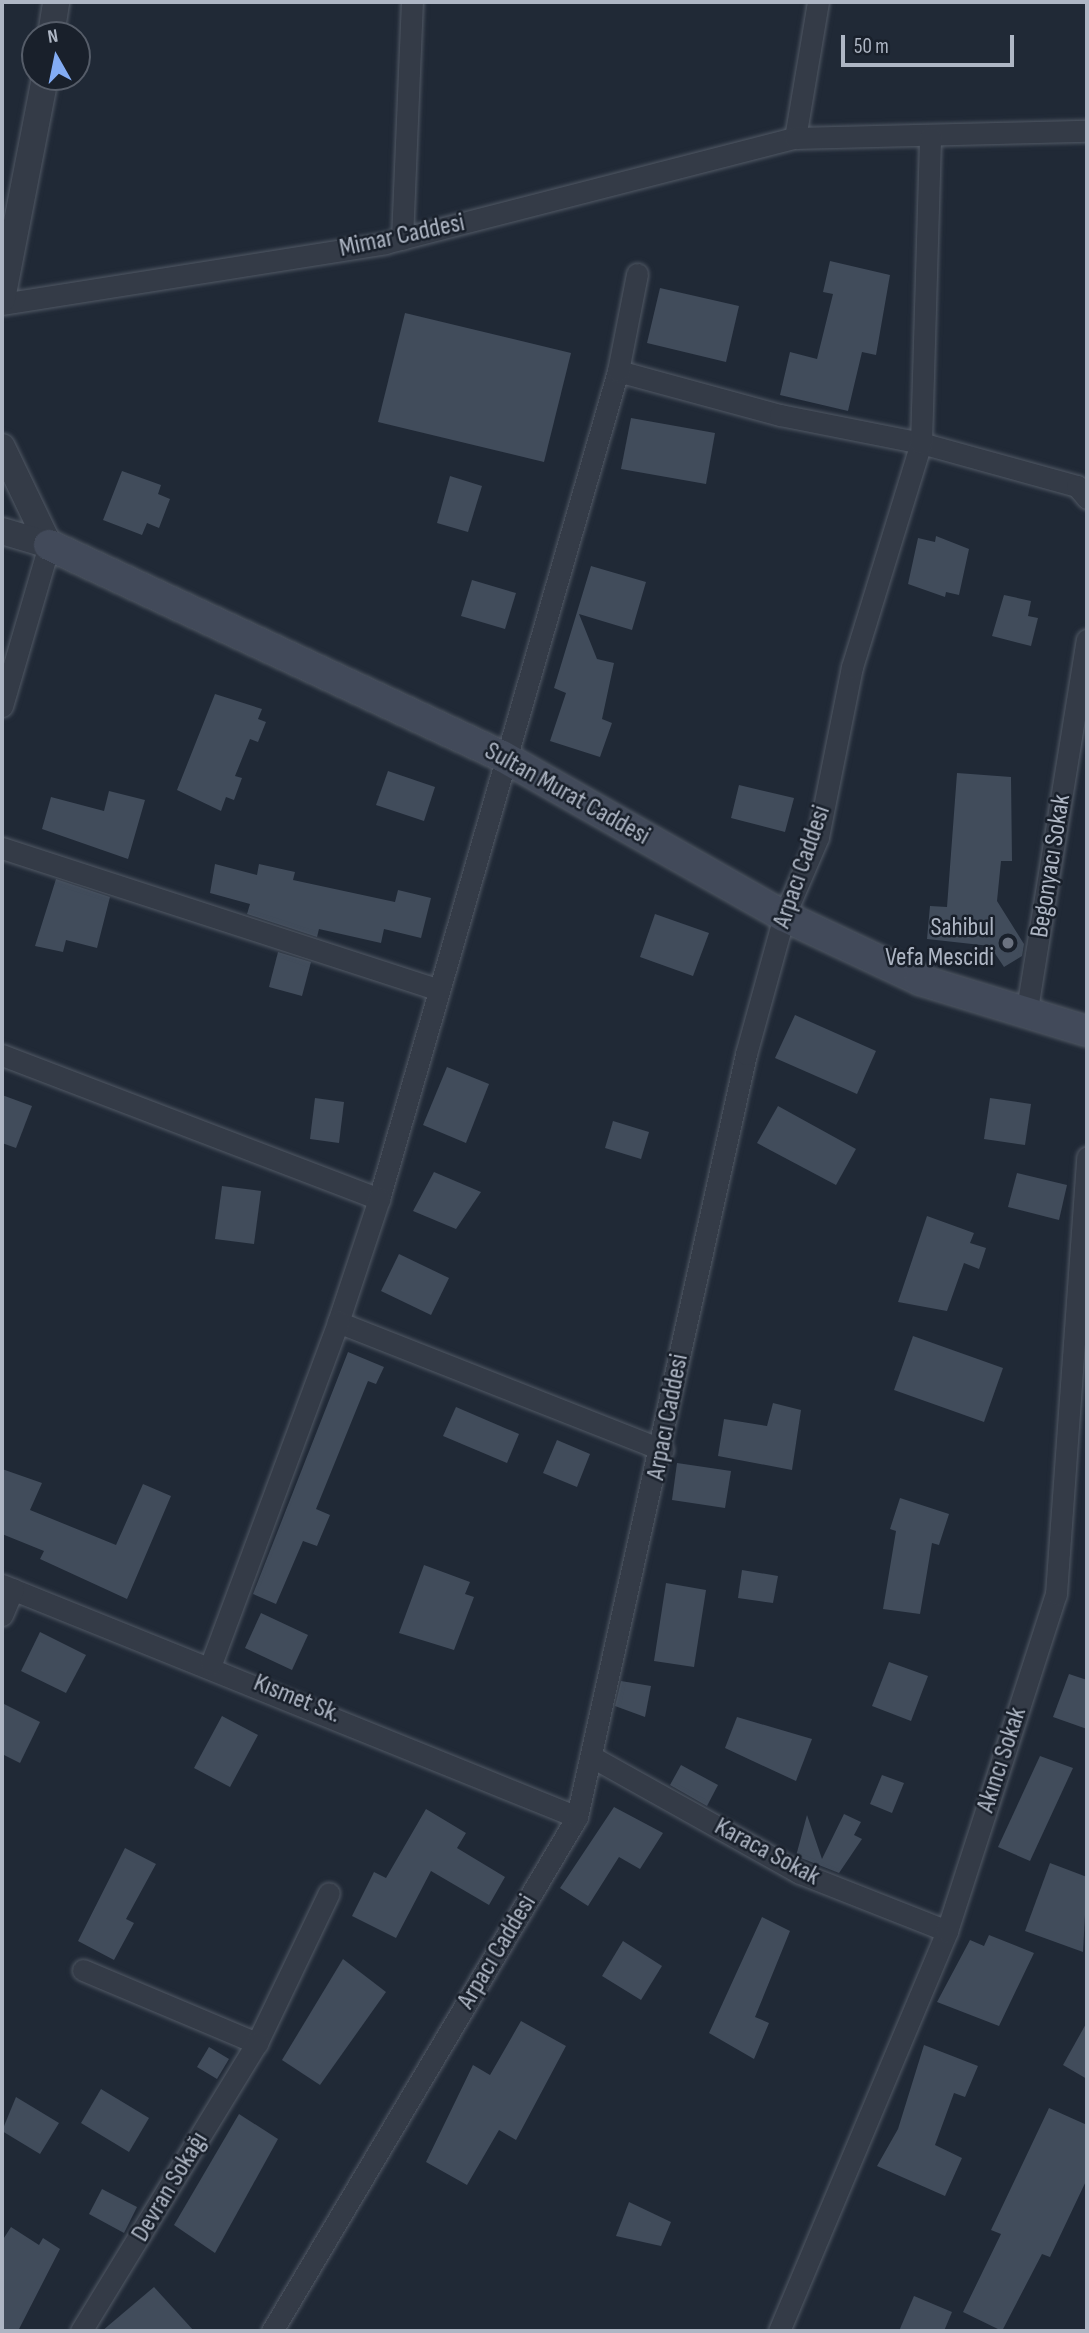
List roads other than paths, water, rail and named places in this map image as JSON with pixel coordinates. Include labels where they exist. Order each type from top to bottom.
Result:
[{"type":"main road","name":"Sultan Murat Caddesi","points":[[49,545],[502,756],[784,916],[920,980],[1027,1009],[1087,1031]]},
{"type":"street","points":[[53,21],[56,2]]},
{"type":"street","points":[[402,239],[412,2]]},
{"type":"street","points":[[796,138],[818,2]]},
{"type":"street","points":[[2,302],[42,91]]},
{"type":"street","points":[[930,136],[1087,131]]},
{"type":"street","name":"Mimar Caddesi","points":[[2,302],[402,239],[796,138],[930,136]]},
{"type":"street","name":"Arpacı Caddesi","points":[[272,2331],[577,1817],[594,1758],[663,1450],[746,1054],[784,916],[818,837],[852,667],[921,443],[930,136]]},
{"type":"street","points":[[211,1664],[338,1322],[379,1199],[502,756],[618,371],[637,274]]},
{"type":"street","points":[[618,371],[780,415],[921,443],[1084,488]]},
{"type":"street","points":[[2,706],[49,545],[4,460]]},
{"type":"street","points":[[2,531],[49,545]]},
{"type":"street","name":"Begonyacı Sokak","points":[[1027,1009],[1087,640]]},
{"type":"street","points":[[2,848],[438,990]]},
{"type":"street","points":[[2,1055],[379,1199]]},
{"type":"street","name":"Akıncı Sokak","points":[[779,2331],[947,1931],[1056,1594],[1087,1157]]},
{"type":"street","points":[[338,1322],[663,1450]]},
{"type":"street","points":[[2,1615],[8,1587]]},
{"type":"street","name":"Kısmet Sk.","points":[[8,1587],[211,1664],[577,1817]]},
{"type":"street","name":"Karaca Sokak","points":[[594,1758],[800,1873],[947,1931]]},
{"type":"street","name":"Devran Sokağı","points":[[81,2331],[257,2043],[329,1893]]},
{"type":"street","points":[[83,1970],[257,2043]]},
{"type":"place","name":"Sahibul Vefa Mescidi","points":[[1008,943]]}]
